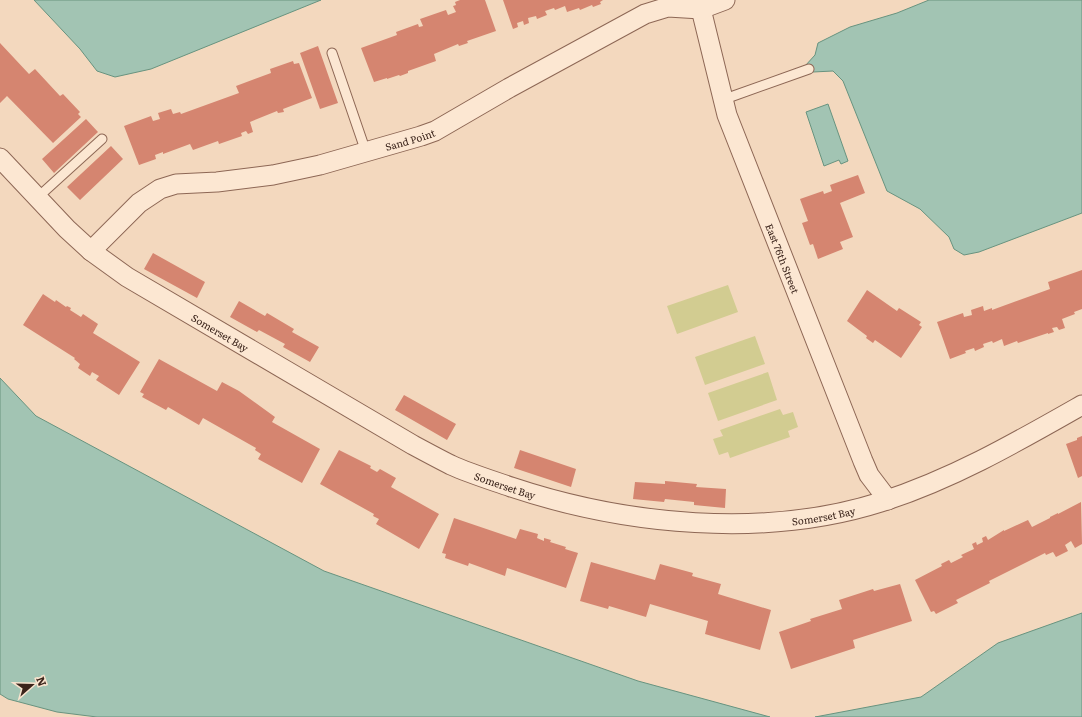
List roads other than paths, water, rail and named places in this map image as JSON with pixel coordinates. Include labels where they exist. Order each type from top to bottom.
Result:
[{"type":"street","name":"Sand Point","points":[[92,251],[139,203],[160,189],[176,184],[217,182],[273,175],[320,165],[421,136],[434,131],[509,88],[645,14],[668,7],[701,9],[726,0]]},
{"type":"street","name":"East 76th Street","points":[[701,9],[722,100],[727,115],[863,461],[869,475],[888,500]]},
{"type":"street","name":"Somerset Bay","points":[[0,158],[67,229],[92,251],[127,277],[398,437],[451,464],[532,494],[564,504],[640,517],[712,523],[766,523],[847,511],[888,500],[972,466],[1082,405]]},
{"type":"lane","points":[[332,53],[366,152]]},
{"type":"lane","points":[[722,100],[809,69]]},
{"type":"lane","points":[[38,198],[102,139]]}]
